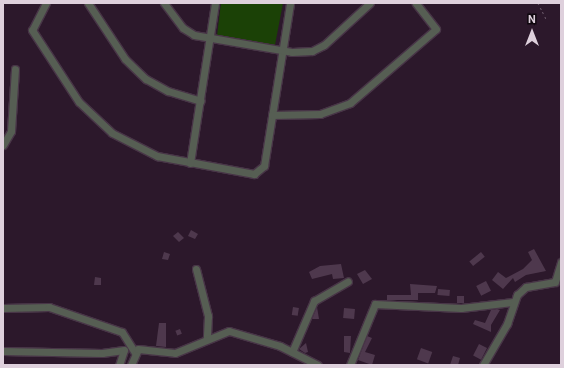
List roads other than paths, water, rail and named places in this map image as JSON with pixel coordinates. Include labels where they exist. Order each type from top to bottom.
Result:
[{"type":"street","points":[[46,3],[32,30],[88,112],[129,144],[157,156],[190,163],[260,172],[264,166],[290,3]]},
{"type":"street","points":[[88,3],[125,59],[146,78],[168,91],[200,101]]},
{"type":"street","points":[[164,3],[183,28],[210,38],[282,51],[312,51],[324,45],[370,3]]},
{"type":"street","points":[[190,163],[215,3]]},
{"type":"street","points":[[272,115],[320,114],[350,104],[436,29],[416,3]]},
{"type":"street","points":[[3,145],[11,131],[15,68]]},
{"type":"street","points":[[483,365],[507,324],[513,302],[526,287],[555,282],[561,262]]},
{"type":"street","points":[[196,269],[208,316],[207,338]]},
{"type":"street","points":[[292,352],[314,302],[348,281]]},
{"type":"street","points":[[350,365],[375,304],[461,308],[513,302]]},
{"type":"street","points":[[3,308],[44,306],[93,322],[125,334],[135,353]]},
{"type":"street","points":[[131,365],[135,353],[142,348],[175,353],[207,338],[229,331],[292,352],[318,365]]},
{"type":"street","points":[[3,351],[102,353],[124,350],[119,365]]}]
